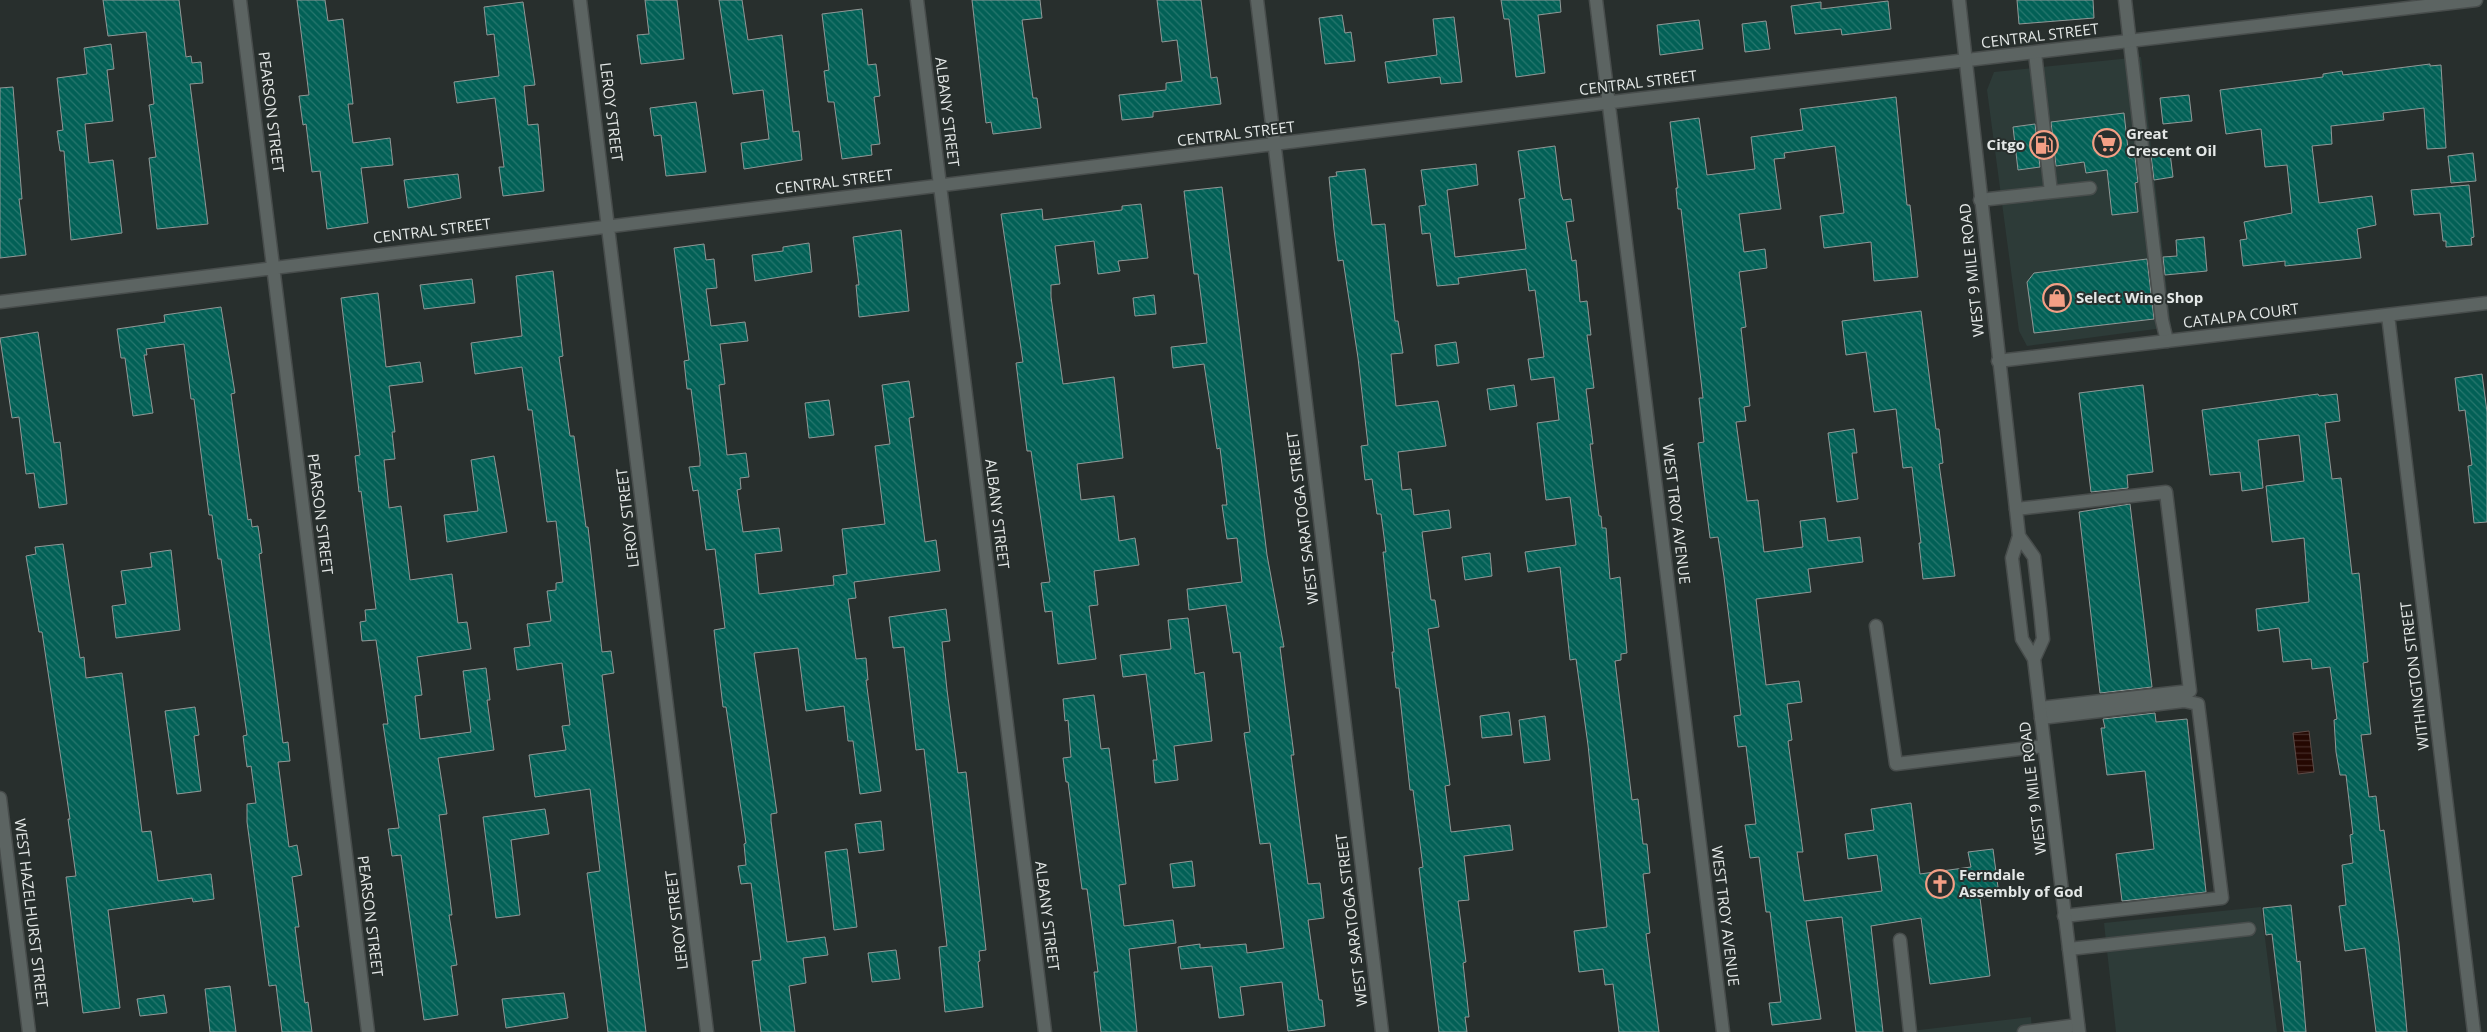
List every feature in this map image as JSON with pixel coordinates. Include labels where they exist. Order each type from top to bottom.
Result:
[{"type":"street","name":"PEARSON STREET","points":[[240,0],[368,1032]]},
{"type":"street","name":"LEROY STREET","points":[[580,0],[707,1032]]},
{"type":"street","name":"ALBANY STREET","points":[[917,0],[1045,1032]]},
{"type":"street","name":"WEST SARATOGA STREET","points":[[1257,0],[1382,1032]]},
{"type":"street","name":"WEST TROY AVENUE","points":[[1596,0],[1723,1032]]},
{"type":"street","name":"WEST 9 MILE ROAD","points":[[1959,0],[2019,536],[2012,558],[2022,639],[2034,659],[2078,1029]]},
{"type":"street","points":[[2125,0],[2128,42],[2162,320],[2168,342]]},
{"type":"street","name":"CENTRAL STREET","points":[[0,302],[1609,102],[2036,54],[2476,0]]},
{"type":"street","points":[[2036,54],[2051,192]]},
{"type":"street","points":[[1980,200],[2090,188]]},
{"type":"street","name":"CATALPA COURT","points":[[1998,361],[2487,304]]},
{"type":"street","name":"WITHINGTON STREET","points":[[2388,315],[2474,1032]]},
{"type":"street","points":[[2016,509],[2166,492],[2190,691],[2040,713]]},
{"type":"street","name":"WEST 9 MILE ROAD","points":[[2019,536],[2034,557],[2043,639],[2034,659]]},
{"type":"street","points":[[1876,626],[1896,764],[2044,746]]},
{"type":"street","points":[[2040,713],[2184,701],[2198,704],[2221,889],[2222,898],[2064,916]]},
{"type":"street","name":"WEST HAZELHURST STREET","points":[[0,798],[29,1032]]},
{"type":"street","points":[[2069,949],[2249,929]]},
{"type":"street","points":[[1900,940],[1910,1032]]},
{"type":"street","points":[[2024,1032],[2078,1029]]},
{"type":"shaded area","points":[[2141,57],[2171,327],[2027,346],[2019,331],[1987,90],[1994,72]]},
{"type":"shaded area","points":[[2309,731],[2314,772],[2298,774],[2293,733]]},
{"type":"shaded area","points":[[2261,907],[2277,1032],[2116,1032],[2104,923]]},
{"type":"shaded area","points":[[2031,1017],[2032,1032],[1902,1032]]},
{"type":"building","points":[[103,0],[179,0],[186,57],[191,56],[192,63],[201,62],[203,83],[190,84],[208,224],[157,229],[149,158],[156,157],[149,105],[154,104],[146,32],[108,36]]},
{"type":"building","points":[[297,0],[325,0],[328,21],[343,19],[353,104],[348,104],[353,143],[390,138],[393,165],[361,168],[368,223],[327,229],[320,171],[312,172],[306,124],[303,125],[299,96],[309,95]]},
{"type":"building","points":[[645,0],[677,0],[684,59],[641,64],[637,35],[649,34]]},
{"type":"building","points":[[719,0],[742,0],[748,40],[782,35],[793,132],[799,131],[802,160],[744,169],[741,143],[769,139],[763,90],[733,94]]},
{"type":"building","points":[[972,0],[1040,0],[1042,18],[1022,20],[1033,98],[1037,98],[1041,128],[993,134],[991,122],[986,123]]},
{"type":"building","points":[[1157,0],[1201,0],[1211,78],[1217,77],[1221,104],[1153,112],[1153,117],[1122,120],[1119,95],[1166,90],[1166,83],[1182,81],[1177,40],[1162,42]]},
{"type":"building","points":[[1501,0],[1560,0],[1561,12],[1538,15],[1545,73],[1516,77],[1509,19],[1504,19]]},
{"type":"building","points":[[2017,0],[2093,0],[2094,18],[2019,24]]},
{"type":"building","points":[[1888,1],[1891,29],[1842,35],[1841,29],[1795,34],[1791,6],[1821,2],[1821,9]]},
{"type":"building","points":[[523,2],[535,85],[524,86],[528,125],[538,124],[544,191],[503,196],[499,167],[504,167],[495,98],[457,103],[454,82],[499,76],[494,34],[487,35],[484,7]]},
{"type":"building","points":[[862,9],[868,65],[876,64],[880,96],[874,97],[880,144],[871,145],[872,155],[842,159],[834,102],[828,102],[824,71],[829,70],[822,14]]},
{"type":"building","points":[[1342,15],[1345,33],[1351,32],[1355,61],[1325,64],[1319,18]]},
{"type":"building","points":[[1454,17],[1462,82],[1441,84],[1440,77],[1388,83],[1385,62],[1437,55],[1433,19]]},
{"type":"building","points":[[1699,20],[1703,49],[1660,55],[1657,25]]},
{"type":"building","points":[[1766,21],[1770,49],[1745,52],[1742,24]]},
{"type":"building","points":[[111,44],[114,69],[107,70],[113,121],[85,124],[89,163],[113,160],[122,233],[71,240],[64,151],[60,151],[57,131],[63,130],[57,78],[87,74],[84,48]]},
{"type":"building","points":[[2430,64],[2430,66],[2441,65],[2446,148],[2427,149],[2424,108],[2383,113],[2384,120],[2331,126],[2332,144],[2312,146],[2319,203],[2372,196],[2376,225],[2357,229],[2361,258],[2285,266],[2285,261],[2243,266],[2240,240],[2247,239],[2244,222],[2292,213],[2287,165],[2265,167],[2261,129],[2226,134],[2220,90],[2323,77],[2323,74],[2342,71],[2343,75]]},
{"type":"building","points":[[13,87],[22,199],[19,199],[26,255],[0,258],[0,88]]},
{"type":"building","points":[[2189,95],[2192,121],[2163,124],[2160,98]]},
{"type":"building","points":[[1896,97],[1907,205],[1910,205],[1918,277],[1874,281],[1871,242],[1824,248],[1820,216],[1844,213],[1835,146],[1784,153],[1785,158],[1774,159],[1781,209],[1739,214],[1744,252],[1765,249],[1767,268],[1739,272],[1746,327],[1741,328],[1750,406],[1744,407],[1746,421],[1736,422],[1747,501],[1758,500],[1764,552],[1803,547],[1800,521],[1825,518],[1828,541],[1860,537],[1863,562],[1808,569],[1811,592],[1756,599],[1766,685],[1799,681],[1802,702],[1787,704],[1792,740],[1788,741],[1803,852],[1797,852],[1804,901],[1882,891],[1877,855],[1848,859],[1845,834],[1874,830],[1871,809],[1911,803],[1920,874],[1971,867],[1968,852],[1993,849],[1999,895],[1980,898],[1990,976],[1930,984],[1921,918],[1871,926],[1883,1032],[1856,1032],[1842,917],[1806,921],[1821,1019],[1772,1025],[1769,1003],[1781,1002],[1770,912],[1766,912],[1759,857],[1750,858],[1745,825],[1756,824],[1746,746],[1738,747],[1734,716],[1741,715],[1718,537],[1710,538],[1701,468],[1698,443],[1704,442],[1699,398],[1703,398],[1681,209],[1678,209],[1676,188],[1678,188],[1670,122],[1699,118],[1707,175],[1755,169],[1751,137],[1803,130],[1800,109]]},
{"type":"building","points":[[696,102],[706,172],[666,176],[661,135],[654,136],[650,108]]},
{"type":"building","points":[[2124,113],[2129,158],[2135,157],[2138,182],[2135,183],[2138,212],[2112,215],[2107,170],[2086,173],[2084,162],[2056,166],[2051,122]]},
{"type":"building","points":[[2035,124],[2040,167],[2018,170],[2013,127]]},
{"type":"building","points":[[1555,146],[1561,194],[1563,200],[1571,199],[1574,221],[1566,222],[1572,261],[1576,260],[1580,302],[1587,301],[1591,335],[1587,335],[1594,388],[1586,389],[1593,444],[1590,444],[1599,516],[1601,516],[1602,528],[1606,528],[1610,579],[1620,577],[1627,653],[1621,654],[1621,660],[1615,661],[1632,800],[1638,799],[1643,844],[1647,844],[1650,873],[1643,874],[1650,933],[1646,934],[1659,1032],[1619,1032],[1613,984],[1605,985],[1603,969],[1579,972],[1574,931],[1607,927],[1588,745],[1576,659],[1570,660],[1560,567],[1528,572],[1525,552],[1576,545],[1570,497],[1546,500],[1537,423],[1559,420],[1554,377],[1531,380],[1528,359],[1544,357],[1535,290],[1529,291],[1526,269],[1458,278],[1459,284],[1437,286],[1430,233],[1422,234],[1419,206],[1426,205],[1421,170],[1476,164],[1478,185],[1447,190],[1455,257],[1526,249],[1519,199],[1525,198],[1518,151]]},
{"type":"building","points":[[2170,153],[2173,177],[2154,180],[2151,155]]},
{"type":"building","points":[[2473,153],[2476,181],[2451,183],[2448,156]]},
{"type":"building","points":[[1365,169],[1372,225],[1385,224],[1395,321],[1398,321],[1403,353],[1391,354],[1396,406],[1438,401],[1446,446],[1398,452],[1402,490],[1411,489],[1414,515],[1449,510],[1451,528],[1422,532],[1431,600],[1435,600],[1439,627],[1428,629],[1450,785],[1445,786],[1451,832],[1510,825],[1513,850],[1464,856],[1469,900],[1458,901],[1466,962],[1463,963],[1469,1017],[1465,1017],[1467,1032],[1439,1032],[1419,868],[1423,867],[1413,790],[1410,790],[1399,688],[1396,688],[1392,652],[1394,652],[1383,552],[1386,552],[1381,514],[1377,514],[1372,479],[1365,480],[1361,446],[1368,445],[1358,358],[1343,260],[1338,261],[1334,230],[1329,177],[1337,176],[1336,172]]},
{"type":"building","points":[[458,174],[461,198],[408,208],[404,180]]},
{"type":"building","points":[[2469,185],[2474,237],[2471,238],[2472,245],[2446,247],[2446,241],[2443,241],[2440,213],[2414,215],[2411,190]]},
{"type":"building","points":[[1222,187],[1267,555],[1284,647],[1280,647],[1294,755],[1291,755],[1308,884],[1320,883],[1324,918],[1308,920],[1319,1000],[1322,1000],[1325,1026],[1288,1031],[1282,982],[1240,987],[1244,1015],[1219,1018],[1212,966],[1181,969],[1178,947],[1200,944],[1200,948],[1246,944],[1247,953],[1284,948],[1270,843],[1260,844],[1244,733],[1250,732],[1240,652],[1233,653],[1226,605],[1189,610],[1187,589],[1242,582],[1237,538],[1227,539],[1222,505],[1227,505],[1220,448],[1217,449],[1204,364],[1173,368],[1171,347],[1207,343],[1198,274],[1194,274],[1184,191]]},
{"type":"building","points":[[1141,204],[1148,258],[1118,261],[1120,271],[1098,274],[1094,241],[1055,246],[1060,284],[1051,285],[1051,297],[1063,384],[1114,377],[1123,458],[1077,464],[1081,500],[1114,496],[1119,541],[1135,538],[1139,565],[1094,571],[1098,605],[1089,606],[1096,659],[1058,664],[1052,611],[1045,612],[1041,583],[1050,582],[1031,451],[1027,451],[1016,363],[1023,362],[1001,214],[1042,209],[1043,220],[1122,210],[1122,206]]},
{"type":"building","points":[[901,230],[909,311],[859,317],[856,285],[859,285],[853,237]]},
{"type":"building","points":[[2204,237],[2207,271],[2165,275],[2163,257],[2177,256],[2176,240]]},
{"type":"building","points":[[809,243],[812,272],[755,281],[752,255],[783,251],[783,247]]},
{"type":"building","points":[[704,244],[706,260],[714,259],[717,288],[706,289],[711,326],[745,322],[748,341],[720,344],[725,384],[719,385],[727,455],[746,453],[749,477],[740,478],[741,489],[737,490],[743,532],[779,528],[782,551],[755,554],[759,594],[834,585],[833,576],[847,574],[842,529],[885,524],[875,446],[890,444],[882,385],[909,381],[914,417],[909,418],[925,542],[936,540],[940,571],[854,582],[856,598],[848,599],[856,659],[866,658],[868,680],[866,680],[881,791],[860,794],[853,741],[848,741],[844,706],[806,711],[798,648],[754,653],[777,813],[771,814],[771,821],[787,942],[825,937],[828,955],[803,958],[806,983],[789,986],[795,1032],[761,1032],[752,961],[761,960],[751,883],[741,884],[738,866],[746,865],[744,844],[746,843],[726,707],[723,707],[714,630],[725,628],[715,549],[706,550],[698,490],[693,491],[689,467],[700,466],[700,458],[691,389],[687,389],[684,361],[689,360],[674,248]]},
{"type":"building","points":[[2147,259],[2154,319],[2034,333],[2027,282],[2034,273]]},
{"type":"building","points":[[553,271],[563,356],[559,357],[570,436],[574,436],[586,527],[588,527],[602,652],[611,651],[614,673],[602,675],[646,1032],[608,1032],[587,873],[600,871],[590,789],[535,797],[529,755],[566,750],[562,726],[570,725],[562,663],[517,670],[514,648],[530,646],[527,624],[551,621],[547,591],[556,590],[556,583],[563,582],[556,521],[547,522],[532,410],[528,410],[522,367],[475,374],[471,343],[522,336],[516,276]]},
{"type":"building","points":[[472,279],[475,303],[424,309],[420,285]]},
{"type":"building","points":[[378,293],[386,367],[420,362],[423,382],[389,386],[395,432],[392,432],[395,459],[384,460],[389,508],[401,506],[410,580],[452,574],[458,623],[467,622],[471,649],[417,657],[422,695],[415,696],[420,739],[471,732],[463,671],[486,668],[490,700],[487,700],[494,750],[438,758],[447,814],[439,815],[452,915],[449,915],[457,965],[451,966],[458,1015],[424,1020],[401,855],[392,856],[388,829],[399,828],[383,724],[388,724],[376,640],[362,641],[360,622],[366,621],[365,610],[376,609],[361,491],[359,492],[355,456],[360,455],[341,298]]},
{"type":"building","points":[[1154,295],[1156,314],[1135,316],[1133,298]]},
{"type":"building","points":[[221,307],[235,393],[231,394],[248,520],[251,519],[252,527],[258,526],[262,553],[259,554],[283,743],[288,742],[290,761],[278,762],[289,847],[297,845],[302,875],[292,877],[299,927],[295,927],[305,1003],[308,1002],[312,1032],[282,1032],[276,985],[269,986],[247,822],[247,804],[256,803],[251,766],[247,767],[243,736],[247,735],[221,559],[218,559],[212,515],[209,515],[194,399],[191,399],[184,344],[146,349],[147,355],[144,355],[153,413],[133,416],[125,358],[121,358],[117,329],[165,322],[164,315]]},
{"type":"building","points":[[1921,311],[1936,429],[1939,429],[1943,463],[1939,464],[1955,576],[1923,579],[1919,543],[1921,543],[1912,467],[1903,468],[1896,409],[1874,412],[1866,352],[1846,355],[1842,321]]},
{"type":"building","points":[[38,332],[54,443],[60,442],[67,504],[39,508],[34,473],[26,474],[19,417],[12,418],[0,338]]},
{"type":"building","points":[[1456,342],[1459,363],[1437,366],[1435,345]]},
{"type":"building","points":[[2482,374],[2487,412],[2487,522],[2474,523],[2468,466],[2472,465],[2465,410],[2459,411],[2455,378]]},
{"type":"building","points":[[1514,385],[1517,406],[1490,410],[1487,389]]},
{"type":"building","points":[[2143,385],[2153,472],[2127,475],[2128,488],[2091,492],[2079,393]]},
{"type":"building","points":[[2318,394],[2319,396],[2337,394],[2340,421],[2325,423],[2332,479],[2341,478],[2352,574],[2359,573],[2368,662],[2363,663],[2371,734],[2361,735],[2369,797],[2376,796],[2380,831],[2384,830],[2399,943],[2407,1032],[2376,1032],[2365,948],[2345,951],[2339,906],[2346,905],[2342,865],[2353,863],[2350,835],[2353,834],[2346,775],[2340,775],[2336,752],[2334,720],[2337,719],[2330,667],[2312,669],[2311,659],[2283,662],[2279,628],[2258,631],[2256,609],[2309,602],[2304,538],[2272,542],[2266,486],[2304,481],[2299,435],[2258,440],[2263,488],[2242,491],[2240,472],[2210,475],[2202,410]]},
{"type":"building","points":[[829,400],[834,435],[809,438],[805,403]]},
{"type":"building","points":[[1854,429],[1857,453],[1852,453],[1858,499],[1837,502],[1828,433]]},
{"type":"building","points":[[494,456],[507,532],[447,542],[444,515],[478,511],[471,460]]},
{"type":"building","points":[[2130,504],[2152,687],[2100,693],[2079,512]]},
{"type":"building","points":[[63,544],[80,658],[84,657],[86,678],[122,673],[142,832],[151,831],[158,881],[211,874],[214,899],[193,902],[192,898],[108,910],[120,1008],[83,1013],[66,877],[76,876],[68,819],[70,819],[42,632],[39,632],[26,556],[36,554],[35,547]]},
{"type":"building","points":[[171,550],[180,630],[116,638],[112,606],[126,604],[121,571],[152,567],[150,553]]},
{"type":"building","points":[[1490,553],[1492,576],[1465,580],[1462,557]]},
{"type":"building","points":[[946,609],[950,641],[942,642],[947,690],[958,773],[966,772],[986,950],[979,951],[980,961],[978,962],[983,1007],[945,1012],[939,947],[947,946],[924,749],[916,750],[904,647],[893,648],[889,617]]},
{"type":"building","points":[[1188,618],[1195,674],[1204,672],[1212,741],[1174,746],[1178,780],[1155,783],[1153,760],[1157,760],[1146,674],[1123,677],[1120,655],[1171,649],[1168,620]]},
{"type":"building","points":[[1094,695],[1101,749],[1109,748],[1126,884],[1119,885],[1124,926],[1173,920],[1176,943],[1129,949],[1137,1032],[1101,1032],[1094,972],[1098,972],[1087,889],[1082,889],[1068,782],[1066,782],[1063,758],[1071,757],[1068,720],[1065,721],[1063,699]]},
{"type":"building","points":[[195,707],[199,735],[194,736],[201,791],[177,794],[165,711]]},
{"type":"building","points":[[1509,712],[1512,735],[1482,738],[1480,716]]},
{"type":"building","points":[[2155,713],[2156,722],[2187,719],[2206,892],[2122,901],[2116,854],[2154,849],[2145,771],[2107,775],[2101,728],[2105,728],[2103,719]]},
{"type":"building","points":[[1545,716],[1550,760],[1524,763],[1519,720]]},
{"type":"building","points":[[545,809],[549,834],[511,840],[520,915],[496,918],[483,817]]},
{"type":"building","points":[[881,821],[884,850],[859,853],[855,824]]},
{"type":"building","points":[[847,849],[857,927],[834,930],[825,852]]},
{"type":"building","points":[[1192,861],[1195,886],[1173,888],[1170,864]]},
{"type":"building","points":[[2291,905],[2297,962],[2300,961],[2306,1032],[2284,1032],[2272,934],[2266,935],[2263,908]]},
{"type":"building","points":[[896,950],[900,979],[872,982],[868,953]]},
{"type":"building","points":[[230,986],[236,1032],[210,1032],[205,989]]},
{"type":"building","points":[[564,993],[568,1018],[506,1028],[502,999]]},
{"type":"building","points":[[164,995],[167,1013],[140,1016],[137,999]]},
{"type":"place","name":"Great Crescent Oil","points":[[2107,143]]},
{"type":"place","name":"Citgo","points":[[2044,145]]},
{"type":"place","name":"Select Wine Shop","points":[[2057,298]]},
{"type":"place","name":"Ferndale Assembly of God","points":[[1940,884]]}]
